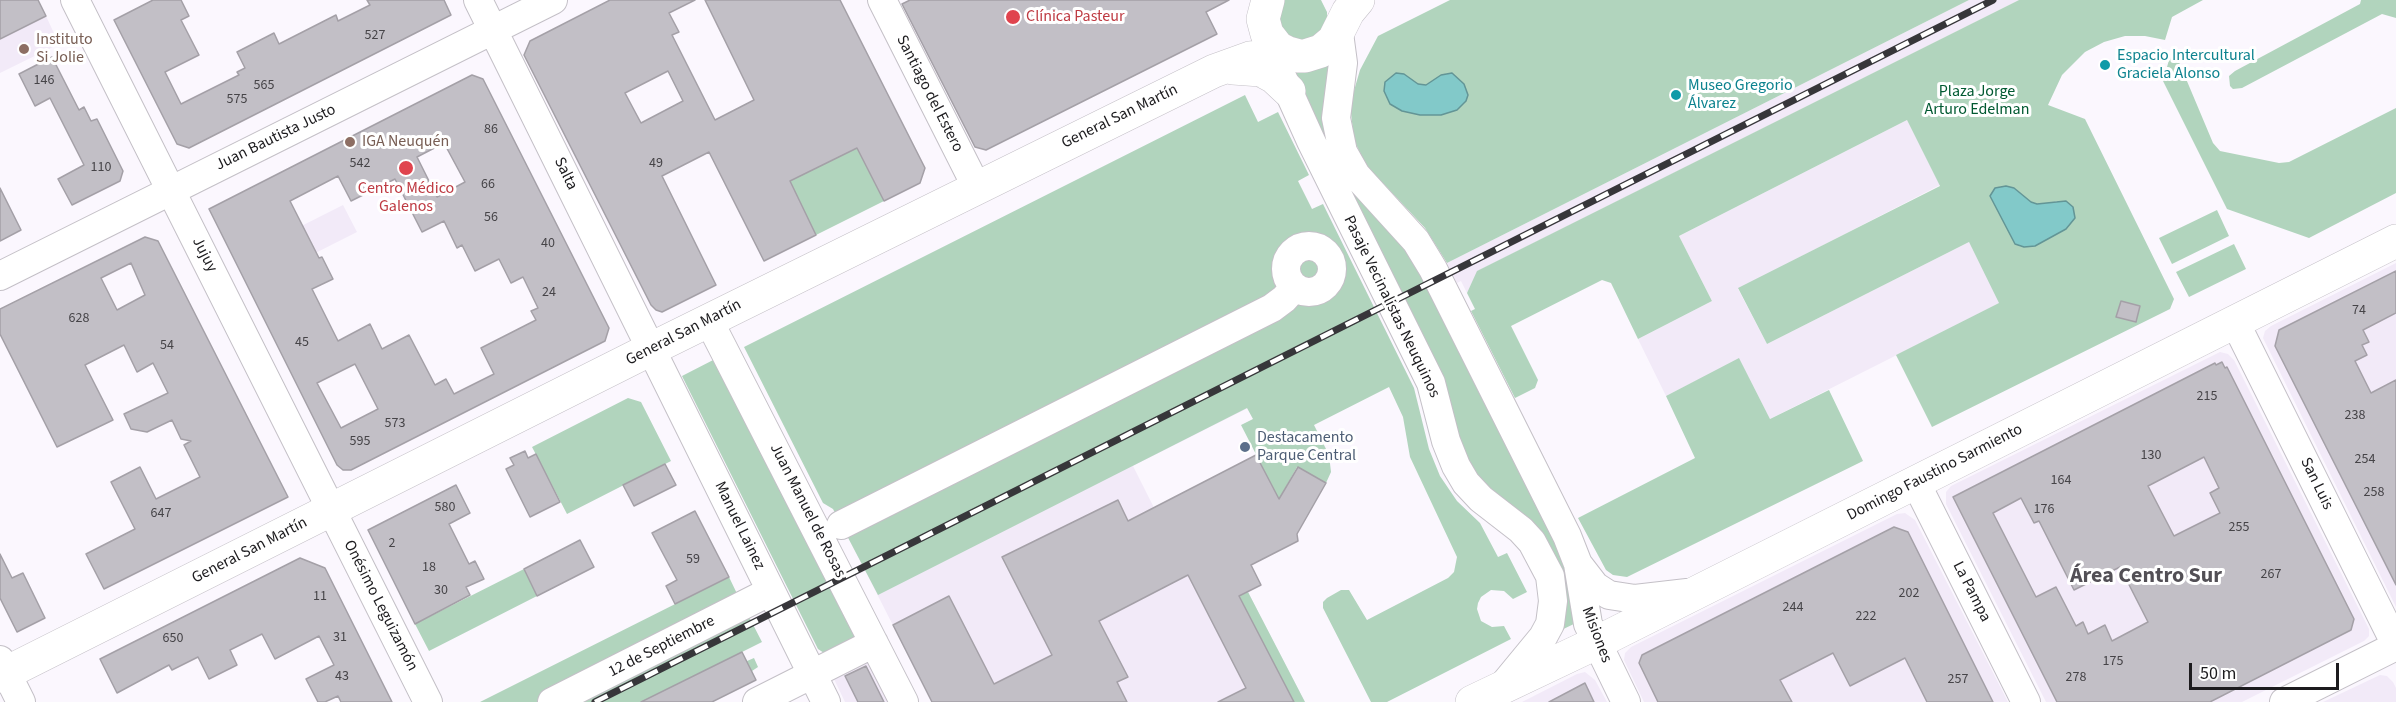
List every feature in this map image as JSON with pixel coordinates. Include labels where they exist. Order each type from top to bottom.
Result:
[{"type":"main road","name":"General San Martín","points":[[2,670],[332,510],[651,349],[1214,71],[1250,58],[1276,35],[1321,51],[1342,10]]},
{"type":"main road","points":[[1214,71],[1254,68],[1274,77],[1289,91]]},
{"type":"main road","name":"Domingo Faustino Sarmiento","points":[[1487,695],[1596,644],[2396,241]]},
{"type":"street","name":"Jujuy","points":[[75,0],[332,510]]},
{"type":"street","name":"Salta","points":[[478,0],[651,349]]},
{"type":"street","name":"Juan Bautista Justo","points":[[0,276],[553,0]]},
{"type":"street","name":"Santiago del Estero","points":[[882,0],[977,188]]},
{"type":"street","name":"Pasaje Vecinalistas Neuquinos","points":[[1342,10],[1343,63],[1335,118],[1343,152],[1356,175],[1416,241],[1433,269],[1567,536],[1578,564],[1595,586],[1618,597],[1635,599],[1700,591]]},
{"type":"street","name":"Pasaje Vecinalistas Neuquinos","points":[[1276,35],[1289,91],[1306,131],[1431,383],[1446,441],[1456,466],[1466,483],[1481,499],[1527,535],[1541,556],[1550,576],[1554,601],[1550,624],[1543,637],[1487,695]]},
{"type":"street","points":[[841,525],[1272,308],[1295,287]]},
{"type":"street","name":"Juan Manuel de Rosas","points":[[709,321],[904,702]]},
{"type":"street","name":"San Luis","points":[[2235,322],[2396,646]]},
{"type":"street","name":"Manuel Lainez","points":[[651,349],[826,702]]},
{"type":"street","name":"La Pampa","points":[[1916,483],[2026,702]]},
{"type":"street","name":"Onésimo Leguizamón","points":[[332,510],[428,702]]},
{"type":"street","name":"Misiones","points":[[1578,564],[1586,617],[1596,644],[1626,702]]},
{"type":"street","name":"12 de Septiembre","points":[[552,702],[771,591]]},
{"type":"street","points":[[757,702],[874,644]]},
{"type":"street","points":[[2284,702],[2396,646]]},
{"type":"street","points":[[2,670],[21,702]]},
{"type":"shaded area","points":[[1969,0],[2019,0],[1478,271],[1467,293],[1461,281],[1457,283],[1447,263]]},
{"type":"shaded area","name":"Instituto Si Jolie","points":[[46,16],[59,44],[0,73],[0,39]]},
{"type":"shaded area","points":[[1907,120],[1940,185],[1738,289],[1767,344],[1969,242],[2000,303],[1770,419],[1739,359],[1666,396],[1638,339],[1712,301],[1679,236]]},
{"type":"shaded area","points":[[343,205],[357,232],[248,287],[234,260]]},
{"type":"shaded area","points":[[2396,263],[2396,607],[2263,338],[2265,331],[2271,326]]},
{"type":"shaded area","points":[[1361,282],[1389,337],[1133,466],[1207,613],[1248,592],[1305,702],[932,702],[848,537]]},
{"type":"shaded area","points":[[2220,352],[2228,354],[2234,360],[2369,629],[2369,636],[2364,641],[2242,702],[2046,702],[1946,504],[1946,492],[1951,486]]},
{"type":"shaded area","points":[[1905,513],[1915,520],[2008,702],[1644,702],[1624,660],[1625,653],[1631,647],[1897,514]]},
{"type":"shaded area","points":[[864,656],[893,702],[845,702],[833,677]]},
{"type":"shaded area","points":[[1585,672],[1595,680],[1607,702],[1522,702],[1577,674]]},
{"type":"shaded area","points":[[2380,675],[2387,676],[2393,682],[2396,688],[2396,702],[2323,702]]},
{"type":"green space","points":[[1283,0],[1321,0],[1327,12],[1327,21],[1318,35],[1302,41],[1286,35],[1278,21]]},
{"type":"green space","points":[[1450,0],[1969,0],[1447,263],[1425,228],[1366,165],[1354,140],[1351,113],[1353,94],[1360,70],[1378,36]]},
{"type":"green space","name":"Plaza Jorge Arturo Edelman","points":[[2019,0],[2203,0],[2172,17],[2165,40],[2145,36],[2125,36],[2104,42],[2085,52],[2062,75],[2048,105],[2085,119],[2174,299],[2170,309],[1932,427],[1896,355],[1999,303],[1969,242],[1767,344],[1738,288],[1940,186],[1907,120],[1679,236],[1712,301],[1638,339],[1611,283],[1602,280],[1511,326],[1538,380],[1535,388],[1515,398],[1471,311],[1475,309],[1467,293],[1477,271]],"holes":[[[2006,186],[2014,188],[2037,204],[2050,204],[2057,201],[2029,247],[2019,246],[1995,188]],[[2121,301],[2140,306],[2136,322],[2117,317]]]},
{"type":"green space","points":[[2361,0],[2396,0],[2396,18],[2382,14],[2242,88],[2233,89],[2230,86],[2229,76],[2235,71],[2360,4]]},
{"type":"green space","points":[[2171,53],[2176,55],[2213,143],[2220,151],[2279,163],[2289,162],[2396,108],[2396,193],[2309,238],[2227,209],[2163,81]]},
{"type":"green space","points":[[1336,60],[1332,100],[1555,529],[1578,622],[1553,634],[1560,602],[1479,488],[1291,72]]},
{"type":"green space","points":[[1245,95],[1258,122],[1278,112],[1309,175],[1298,181],[1312,209],[1323,204],[1414,388],[1429,449],[1440,476],[1457,501],[1480,523],[1498,557],[1507,553],[1527,592],[1513,599],[1504,591],[1491,590],[1481,597],[1478,603],[1477,609],[1481,621],[1492,627],[1504,626],[1511,639],[1387,702],[1371,702],[1323,608],[1323,602],[1341,590],[1349,590],[1367,620],[1448,578],[1454,572],[1457,557],[1410,457],[1403,417],[1389,387],[1314,425],[1329,455],[1331,472],[1326,483],[1297,467],[1283,492],[1289,503],[1285,511],[1241,425],[1253,419],[1247,408],[878,595],[833,509],[823,503],[744,347]]},
{"type":"green space","points":[[857,148],[884,201],[816,235],[790,181]]},
{"type":"green space","points":[[2217,210],[2229,236],[2172,264],[2159,238]]},
{"type":"green space","points":[[2234,244],[2246,269],[2189,297],[2176,272]]},
{"type":"green space","points":[[719,357],[857,637],[824,653],[818,649],[682,376]]},
{"type":"green space","points":[[1739,358],[1770,419],[1829,390],[1863,461],[1627,577],[1613,575],[1606,570],[1578,518],[1695,458],[1666,396]]},
{"type":"green space","points":[[628,398],[641,402],[671,461],[567,514],[532,447]]},
{"type":"green space","points":[[524,569],[537,596],[429,651],[415,624]]},
{"type":"green space","points":[[729,577],[741,602],[542,702],[480,702]]},
{"type":"green space","points":[[1248,592],[1305,702],[1294,702],[1239,596]]},
{"type":"green space","points":[[745,609],[762,642],[742,652],[747,661],[754,658],[758,667],[752,671],[756,680],[712,702],[561,702]]},
{"type":"water","points":[[1396,73],[1404,74],[1418,84],[1426,85],[1441,75],[1452,73],[1464,84],[1468,95],[1466,101],[1457,110],[1441,115],[1420,115],[1402,111],[1390,104],[1384,91],[1385,82]]},
{"type":"water","points":[[2006,186],[2014,188],[2037,204],[2066,201],[2073,207],[2075,218],[2066,229],[2035,246],[2024,247],[2015,244],[1990,196],[1995,188]]},
{"type":"building","points":[[0,0],[38,0],[46,16],[0,39]]},
{"type":"building","points":[[153,0],[181,0],[189,16],[181,20],[199,55],[165,72],[181,104],[239,75],[237,72],[245,68],[237,52],[274,33],[279,44],[336,15],[338,21],[370,5],[367,0],[444,0],[451,15],[189,148],[177,144],[114,20]]},
{"type":"building","points":[[610,0],[695,0],[669,13],[679,32],[672,35],[715,120],[754,100],[705,0],[840,0],[925,168],[920,183],[884,201],[857,148],[790,181],[816,235],[764,261],[709,152],[662,176],[716,285],[662,312],[656,310],[651,305],[524,55],[530,41]],"holes":[[[668,71],[683,101],[641,123],[625,93]]]},
{"type":"building","points":[[910,0],[1229,0],[1206,12],[1217,34],[986,150],[975,147],[902,4]]},
{"type":"building","points":[[52,57],[79,110],[84,107],[91,121],[97,119],[123,171],[120,181],[72,205],[58,179],[84,165],[50,98],[35,106],[19,74]]},
{"type":"building","points":[[472,75],[483,79],[609,328],[605,341],[351,470],[343,470],[337,465],[209,209]],"holes":[[[444,143],[465,182],[437,197],[417,157]],[[338,176],[351,201],[395,179],[422,232],[444,221],[457,248],[462,245],[475,271],[499,259],[511,283],[523,277],[538,308],[531,311],[536,320],[481,348],[494,374],[454,394],[446,379],[435,385],[409,335],[382,349],[370,324],[338,341],[312,289],[333,279],[322,257],[319,258],[290,201]],[[355,364],[378,409],[341,428],[317,383]]]},
{"type":"building","points":[[0,188],[21,230],[0,241]]},
{"type":"building","points":[[145,237],[158,241],[288,497],[104,589],[86,554],[135,529],[111,482],[140,467],[156,499],[200,477],[184,445],[191,441],[181,439],[172,420],[147,432],[131,429],[124,414],[168,393],[153,363],[137,372],[124,345],[85,365],[113,420],[57,447],[0,334],[0,309]],"holes":[[[131,263],[145,295],[117,310],[101,278]]]},
{"type":"building","points":[[2396,271],[2396,313],[2363,330],[2369,342],[2362,345],[2367,355],[2355,361],[2371,393],[2396,380],[2396,585],[2275,346],[2279,330]]},
{"type":"building","points":[[2121,301],[2140,306],[2136,322],[2116,317]]},
{"type":"building","points":[[2222,362],[2225,368],[2227,367],[2354,619],[2351,630],[2210,702],[2057,702],[1953,497],[2215,363],[2216,365]],"holes":[[[2204,457],[2219,488],[2210,493],[2220,513],[2174,536],[2148,486]],[[2021,498],[2034,523],[2039,521],[2074,590],[2120,567],[2148,622],[2112,641],[2105,625],[2088,634],[2083,622],[2076,626],[2056,587],[2036,597],[1993,513]]]},
{"type":"building","points":[[525,451],[528,458],[536,454],[560,502],[530,517],[506,469],[514,465],[510,458]]},
{"type":"building","points":[[1256,455],[1279,499],[1298,467],[1326,483],[1297,534],[1298,541],[1251,565],[1261,585],[1239,596],[1294,702],[1218,702],[1246,688],[1188,575],[1099,621],[1128,677],[1117,682],[1127,702],[932,702],[893,625],[949,596],[994,684],[1052,655],[1002,557],[1118,500],[1128,521]]},
{"type":"building","points":[[665,464],[676,485],[634,506],[623,485]]},
{"type":"building","points":[[456,485],[470,513],[449,524],[469,564],[475,561],[484,579],[466,587],[470,595],[415,624],[368,530]]},
{"type":"building","points":[[695,511],[729,577],[675,604],[666,586],[677,580],[652,533]]},
{"type":"building","points":[[1894,527],[1908,532],[1993,702],[1927,702],[1905,658],[1850,686],[1833,653],[1780,680],[1792,702],[1658,702],[1639,663],[1642,655]]},
{"type":"building","points":[[580,540],[594,567],[537,596],[524,569]]},
{"type":"building","points":[[0,554],[12,578],[23,573],[45,618],[17,632],[0,598]]},
{"type":"building","points":[[300,558],[325,568],[392,702],[341,702],[338,696],[325,702],[318,702],[306,679],[334,665],[319,636],[275,659],[262,634],[230,650],[237,665],[209,679],[198,657],[172,670],[169,665],[117,693],[100,659]]},
{"type":"building","points":[[742,652],[756,680],[712,702],[641,702]]},
{"type":"building","points":[[866,666],[884,702],[858,702],[845,676]]},
{"type":"building","points":[[1585,683],[1594,702],[1549,702]]},
{"type":"railway","points":[[595,702],[1993,0]]},
{"type":"place","name":"Clínica Pasteur","points":[[1013,17]]},
{"type":"place","name":"Instituto Si Jolie","points":[[24,49]]},
{"type":"place","name":"Espacio Intercultural Graciela Alonso","points":[[2105,65]]},
{"type":"place","name":"Museo Gregorio Álvarez","points":[[1676,95]]},
{"type":"place","name":"IGA Neuquén","points":[[350,142]]},
{"type":"place","name":"Centro Médico Galenos","points":[[406,168]]},
{"type":"place","name":"Destacamento Parque Central","points":[[1245,447]]},
{"type":"district","name":"Área Centro Sur","points":[[2146,577]]}]
